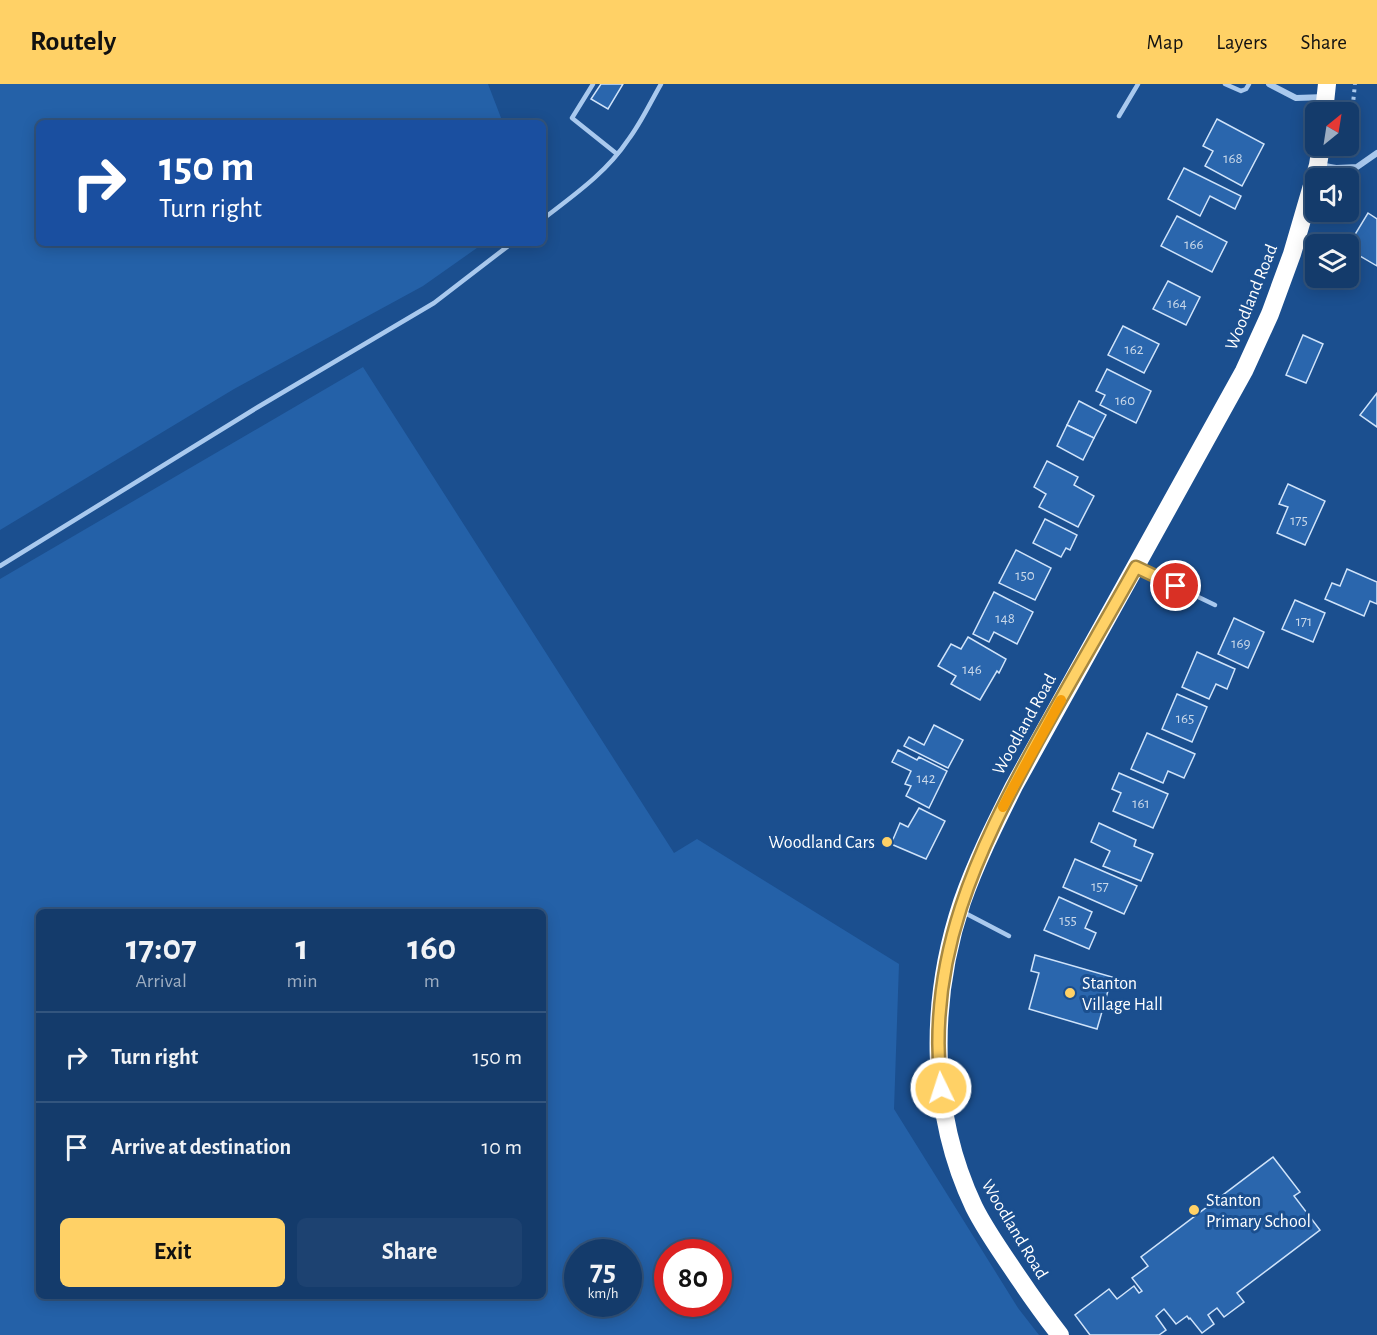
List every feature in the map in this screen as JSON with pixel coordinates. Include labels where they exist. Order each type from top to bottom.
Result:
[{"type":"highway","name":"Woodland Road","points":[[1060,1335],[995,1243],[975,1209],[952,1148],[943,1106],[939,1069],[938,1036],[945,967],[960,910],[985,845],[1014,786],[1214,427],[1253,352],[1292,254],[1319,156]]},
{"type":"street","points":[[1269,84],[1296,98],[1326,98]]},
{"type":"street","points":[[1318,165],[1336,168],[1357,167],[1377,153]]},
{"type":"lane","points":[[593,84],[572,118],[617,154]]},
{"type":"lane","points":[[546,217],[594,179],[617,154],[628,140],[661,84]]},
{"type":"lane","points":[[1119,116],[1138,84]]},
{"type":"lane","points":[[1225,84],[1241,92],[1249,84]]},
{"type":"lane","points":[[0,566],[258,407],[434,303],[508,246]]},
{"type":"lane","points":[[1136,567],[1215,605]]},
{"type":"lane","points":[[960,910],[1009,936]]},
{"type":"path","points":[[1346,167],[1355,84]]},
{"type":"shaded area","points":[[0,84],[488,84],[502,120],[36,120],[36,246],[480,246],[423,286],[234,389],[0,530]]},
{"type":"shaded area","points":[[363,367],[674,853],[697,839],[899,964],[894,1109],[1018,1308],[1039,1335],[0,1335],[0,579]]},
{"type":"building","points":[[601,84],[623,84],[608,109],[591,99]]},
{"type":"building","points":[[1217,119],[1264,144],[1242,186],[1205,166],[1213,151],[1203,146]]},
{"type":"building","points":[[1184,168],[1241,196],[1235,209],[1210,196],[1200,216],[1168,199]]},
{"type":"building","points":[[1368,213],[1377,219],[1377,266],[1359,255],[1359,234],[1355,234]]},
{"type":"building","points":[[1177,216],[1227,242],[1212,272],[1161,246]]},
{"type":"building","points":[[1168,281],[1200,297],[1186,325],[1153,309]]},
{"type":"building","points":[[1123,326],[1159,344],[1144,373],[1108,355]]},
{"type":"building","points":[[1303,335],[1323,344],[1306,383],[1286,375]]},
{"type":"building","points":[[1107,369],[1151,391],[1136,423],[1100,405],[1105,395],[1096,391]]},
{"type":"building","points":[[1377,393],[1377,427],[1360,415]]},
{"type":"building","points":[[1079,401],[1106,415],[1094,438],[1067,425]]},
{"type":"building","points":[[1067,425],[1094,438],[1083,460],[1057,446]]},
{"type":"building","points":[[1047,461],[1078,477],[1074,485],[1094,496],[1078,527],[1039,507],[1046,494],[1034,487]]},
{"type":"building","points":[[1288,484],[1325,501],[1305,545],[1277,533],[1288,507],[1279,504]]},
{"type":"building","points":[[1045,519],[1077,535],[1070,550],[1066,548],[1061,557],[1033,543]]},
{"type":"building","points":[[1016,550],[1051,568],[1035,600],[999,583]]},
{"type":"building","points":[[1347,569],[1377,582],[1377,604],[1370,601],[1364,616],[1325,599],[1332,583],[1340,586]]},
{"type":"building","points":[[994,592],[1033,612],[1017,644],[994,632],[989,642],[973,634]]},
{"type":"building","points":[[1295,600],[1325,613],[1313,642],[1282,629]]},
{"type":"building","points":[[1234,618],[1264,632],[1248,668],[1218,654]]},
{"type":"building","points":[[968,637],[1006,659],[980,700],[951,684],[956,676],[938,666],[951,644],[961,649]]},
{"type":"building","points":[[1197,652],[1235,669],[1227,689],[1216,684],[1209,699],[1182,687]]},
{"type":"building","points":[[1177,694],[1207,707],[1192,742],[1162,729]]},
{"type":"building","points":[[934,725],[963,740],[948,768],[904,746],[909,737],[924,745]]},
{"type":"building","points":[[1147,733],[1195,754],[1184,778],[1168,771],[1163,783],[1131,769]]},
{"type":"building","points":[[898,750],[917,760],[919,757],[947,771],[929,808],[906,796],[911,786],[905,784],[911,771],[892,762]]},
{"type":"building","points":[[1119,773],[1168,794],[1153,828],[1113,811],[1121,793],[1112,789]]},
{"type":"building","points":[[919,808],[945,821],[926,859],[891,844],[900,823],[908,827]]},
{"type":"building","points":[[1099,823],[1136,840],[1134,846],[1153,854],[1141,881],[1103,866],[1110,851],[1091,842]]},
{"type":"building","points":[[1075,859],[1137,886],[1124,914],[1063,887]]},
{"type":"building","points":[[1059,897],[1092,912],[1085,928],[1096,933],[1089,949],[1044,930]]},
{"type":"building","name":"Stanton Village Hall","points":[[1035,955],[1112,977],[1097,1029],[1029,1009],[1039,973],[1031,971]]},
{"type":"building","points":[[1273,1157],[1300,1192],[1294,1196],[1320,1230],[1237,1293],[1244,1302],[1224,1317],[1217,1308],[1208,1315],[1214,1324],[1202,1333],[1187,1316],[1176,1324],[1164,1309],[1156,1316],[1166,1330],[1159,1335],[1090,1335],[1075,1315],[1109,1289],[1117,1299],[1134,1286],[1139,1293],[1142,1291],[1132,1278],[1148,1266],[1141,1257]]},
{"type":"slow traffic","points":[[1003,807],[1061,700]]},
{"type":"place","name":"Woodland Cars","points":[[887,842]]},
{"type":"place","name":"Stanton Village Hall","points":[[1070,993]]},
{"type":"place","name":"Stanton Primary School","points":[[1194,1210]]},
{"type":"route","points":[[941,1088],[938,1036],[945,967],[963,901],[985,845],[1014,786],[1136,567],[1176,586]]}]
